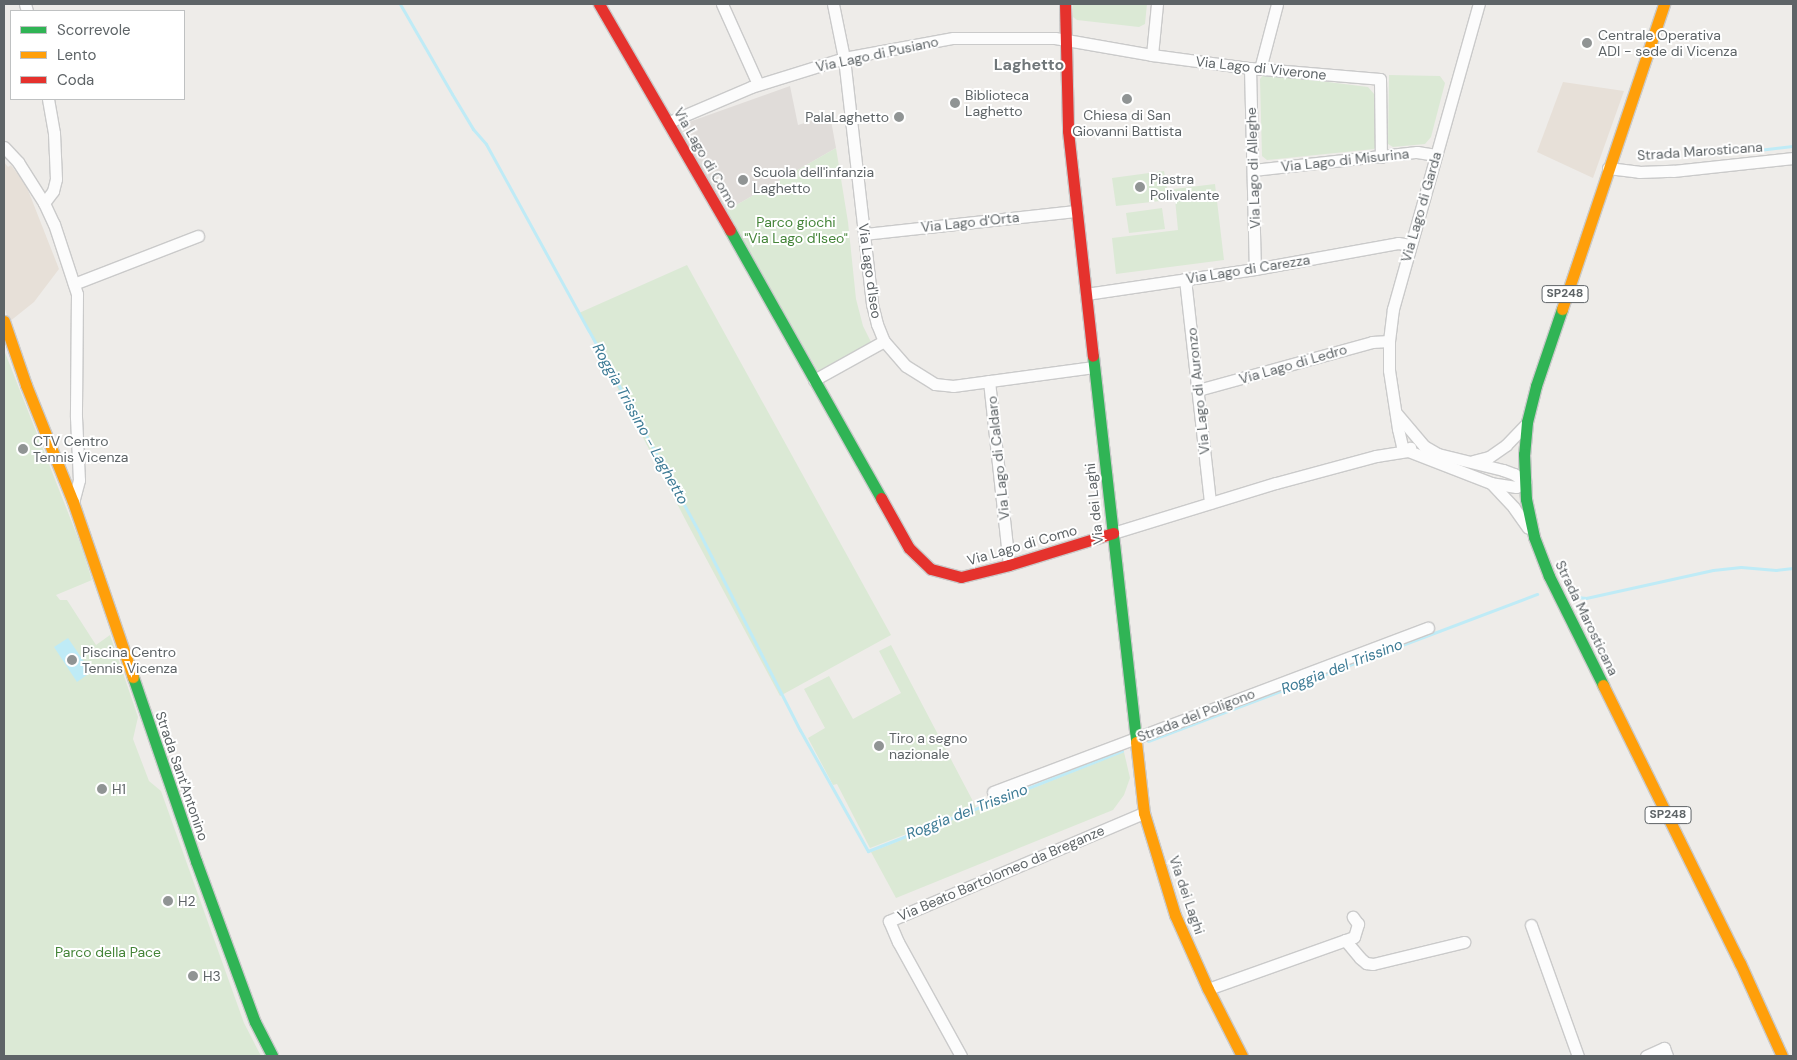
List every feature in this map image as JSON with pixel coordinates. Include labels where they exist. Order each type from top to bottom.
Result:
[{"type":"street","name":"Via Lago di Como","points":[[599,4],[669,122],[909,548],[931,570],[961,578],[1009,566],[1276,483],[1376,456],[1408,450]]},
{"type":"street","points":[[722,4],[758,84]]},
{"type":"street","name":"Via Lago d'Iseo","points":[[833,4],[844,58],[872,304],[884,341],[906,366],[934,384],[954,386],[1094,367]]},
{"type":"street","name":"Via dei Laghi","points":[[1065,4],[1068,132],[1144,813],[1176,915],[1208,989],[1242,1056]]},
{"type":"street","points":[[1152,56],[1157,4]]},
{"type":"street","name":"Via Lago di Alleghe","points":[[1255,269],[1253,170],[1255,68],[1277,4]]},
{"type":"street","name":"Via Lago di Garda","points":[[1408,450],[1402,446],[1389,370],[1389,341],[1394,309],[1410,245],[1478,4]]},
{"type":"street","name":"Strada Marosticana","points":[[1664,4],[1540,370],[1527,422],[1524,482],[1534,537],[1550,576],[1740,963],[1782,1056]]},
{"type":"street","name":"Via Lago di Pusiano","points":[[669,122],[758,84],[844,58],[953,38],[1066,39]]},
{"type":"street","name":"Via Lago di Viverone","points":[[1066,39],[1152,56],[1255,68],[1380,79],[1381,157]]},
{"type":"street","points":[[44,203],[53,191],[56,179],[54,133],[48,100]]},
{"type":"street","points":[[4,147],[18,162],[44,203],[77,294],[76,417],[79,480],[73,502]]},
{"type":"street","name":"Via Lago di Misurina","points":[[1253,170],[1417,152],[1436,156]]},
{"type":"street","name":"Strada Marosticana","points":[[1608,168],[1639,172],[1793,158]]},
{"type":"street","name":"Via Lago d'Orta","points":[[864,234],[1077,211]]},
{"type":"street","points":[[74,284],[198,236]]},
{"type":"street","name":"Via Lago di Carezza","points":[[1086,294],[1255,269],[1398,243],[1410,245]]},
{"type":"street","name":"Via Lago di Auronzo","points":[[1185,279],[1210,503]]},
{"type":"street","name":"Strada Sant'Antonino","points":[[4,321],[26,385],[73,502],[196,862],[256,1022],[272,1056]]},
{"type":"street","points":[[814,380],[884,341]]},
{"type":"street","name":"Via Lago di Ledro","points":[[1198,390],[1372,342],[1389,341]]},
{"type":"street","name":"Via Lago di Caldaro","points":[[989,381],[1009,566]]},
{"type":"street","name":"Via Lago di Garda","points":[[1397,414],[1424,446],[1438,454],[1472,461],[1514,474],[1524,482]]},
{"type":"street","name":"Via Lago di Garda","points":[[1472,461],[1490,458],[1506,445],[1527,422]]},
{"type":"street","points":[[1417,439],[1408,450],[1491,484],[1516,487],[1524,482]]},
{"type":"street","points":[[1491,484],[1514,508],[1534,537]]},
{"type":"street","name":"Strada del Poligono","points":[[994,792],[1428,628]]},
{"type":"street","name":"Via Beato Bartolomeo da Breganze","points":[[961,1056],[898,942],[889,921],[1144,813]]},
{"type":"street","points":[[1208,989],[1354,937],[1358,931],[1358,924],[1353,917]]},
{"type":"street","points":[[1530,925],[1578,1056]]},
{"type":"street","points":[[1346,940],[1360,958],[1366,963],[1373,964],[1464,942]]},
{"type":"street","points":[[1646,1056],[1664,1048],[1667,1056]]},
{"type":"shaded area","points":[[1563,82],[1624,91],[1593,178],[1537,152]]},
{"type":"shaded area","name":"Scuola dell'infanzia Laghetto","points":[[790,86],[798,125],[830,115],[836,148],[724,212],[675,127]]},
{"type":"shaded area","points":[[4,162],[8,167],[11,165],[26,185],[59,269],[34,302],[9,322],[4,306]]},
{"type":"green space","points":[[1073,4],[1147,4],[1145,24],[1139,27],[1077,20],[1073,17]]},
{"type":"green space","points":[[1264,74],[1368,87],[1375,95],[1376,146],[1374,149],[1267,160],[1262,156],[1260,79]]},
{"type":"green space","points":[[1389,75],[1440,76],[1445,83],[1431,137],[1425,144],[1393,147],[1388,144]]},
{"type":"green space","name":"Parco giochi \"Via Lago d'Iseo\"","points":[[836,148],[848,222],[856,299],[863,326],[872,344],[818,371],[724,212]]},
{"type":"green space","name":"Piastra Polivalente","points":[[1164,171],[1169,200],[1116,206],[1112,178]]},
{"type":"green space","points":[[1215,184],[1224,260],[1116,274],[1112,238],[1178,230],[1174,189]]},
{"type":"green space","points":[[1162,208],[1165,229],[1129,233],[1126,213]]},
{"type":"green space","points":[[687,265],[891,635],[780,696],[686,521],[579,313]]},
{"type":"green space","name":"Parco della Pace","points":[[4,350],[82,548],[92,580],[56,595],[60,600],[67,600],[96,645],[110,635],[138,717],[133,739],[149,781],[161,791],[244,1023],[261,1056],[4,1056]]},
{"type":"green space","name":"Tiro a segno nazionale","points":[[891,645],[976,807],[870,848],[837,784],[833,785],[808,738],[825,728],[804,689],[829,676],[853,719],[901,693],[879,651]]},
{"type":"green space","points":[[1124,752],[1130,778],[1124,795],[1113,810],[896,898],[871,852]]},
{"type":"water","name":"Piscina Centro Tennis Vicenza","points":[[68,638],[91,672],[77,682],[54,647]]},
{"type":"waterway","name":"Roggia Trissino - Laghetto","points":[[400,4],[473,129],[486,144],[700,534],[800,730],[868,851],[1122,751]]},
{"type":"waterway","points":[[1750,151],[1793,146]]},
{"type":"waterway","name":"Roggia del Trissino","points":[[1565,584],[1577,597],[1586,598],[1713,570],[1741,567],[1776,570],[1793,568]]},
{"type":"waterway","name":"Roggia del Trissino","points":[[1148,741],[1537,594]]},
{"type":"traffic: fast","points":[[730,230],[881,498]]},
{"type":"traffic: fast","points":[[1562,309],[1536,386],[1527,422],[1524,454],[1526,499],[1534,537],[1549,576],[1603,685]]},
{"type":"traffic: fast","points":[[1093,356],[1136,742]]},
{"type":"traffic: fast","points":[[133,677],[196,861],[255,1022],[272,1056]]},
{"type":"traffic: slow","points":[[1562,309],[1664,4]]},
{"type":"traffic: slow","points":[[4,321],[26,385],[73,502],[133,677]]},
{"type":"traffic: slow","points":[[1603,685],[1740,963],[1782,1056]]},
{"type":"traffic: slow","points":[[1136,742],[1144,813],[1175,915],[1208,989],[1242,1056]]},
{"type":"traffic: jam","points":[[599,4],[730,230]]},
{"type":"traffic: jam","points":[[1065,4],[1068,131],[1093,356]]},
{"type":"traffic: jam","points":[[881,498],[909,548],[931,569],[961,577],[1009,565],[1113,533]]},
{"type":"place","name":"Centrale Operativa ADI - sede di Vicenza","points":[[1587,43]]},
{"type":"place","name":"Chiesa di San Giovanni Battista","points":[[1127,99]]},
{"type":"place","name":"Biblioteca Laghetto","points":[[955,103]]},
{"type":"place","name":"PalaLaghetto","points":[[899,117]]},
{"type":"place","name":"Scuola dell'infanzia Laghetto","points":[[743,180]]},
{"type":"place","name":"Piastra Polivalente","points":[[1140,187]]},
{"type":"place","name":"CTV Centro Tennis Vicenza","points":[[23,449]]},
{"type":"place","name":"Piscina Centro Tennis Vicenza","points":[[72,660]]},
{"type":"place","name":"Tiro a segno nazionale","points":[[879,746]]},
{"type":"place","name":"H1","points":[[102,789]]},
{"type":"place","name":"H2","points":[[168,901]]},
{"type":"place","name":"H3","points":[[193,976]]},
{"type":"district","name":"Laghetto","points":[[1029,65]]}]
